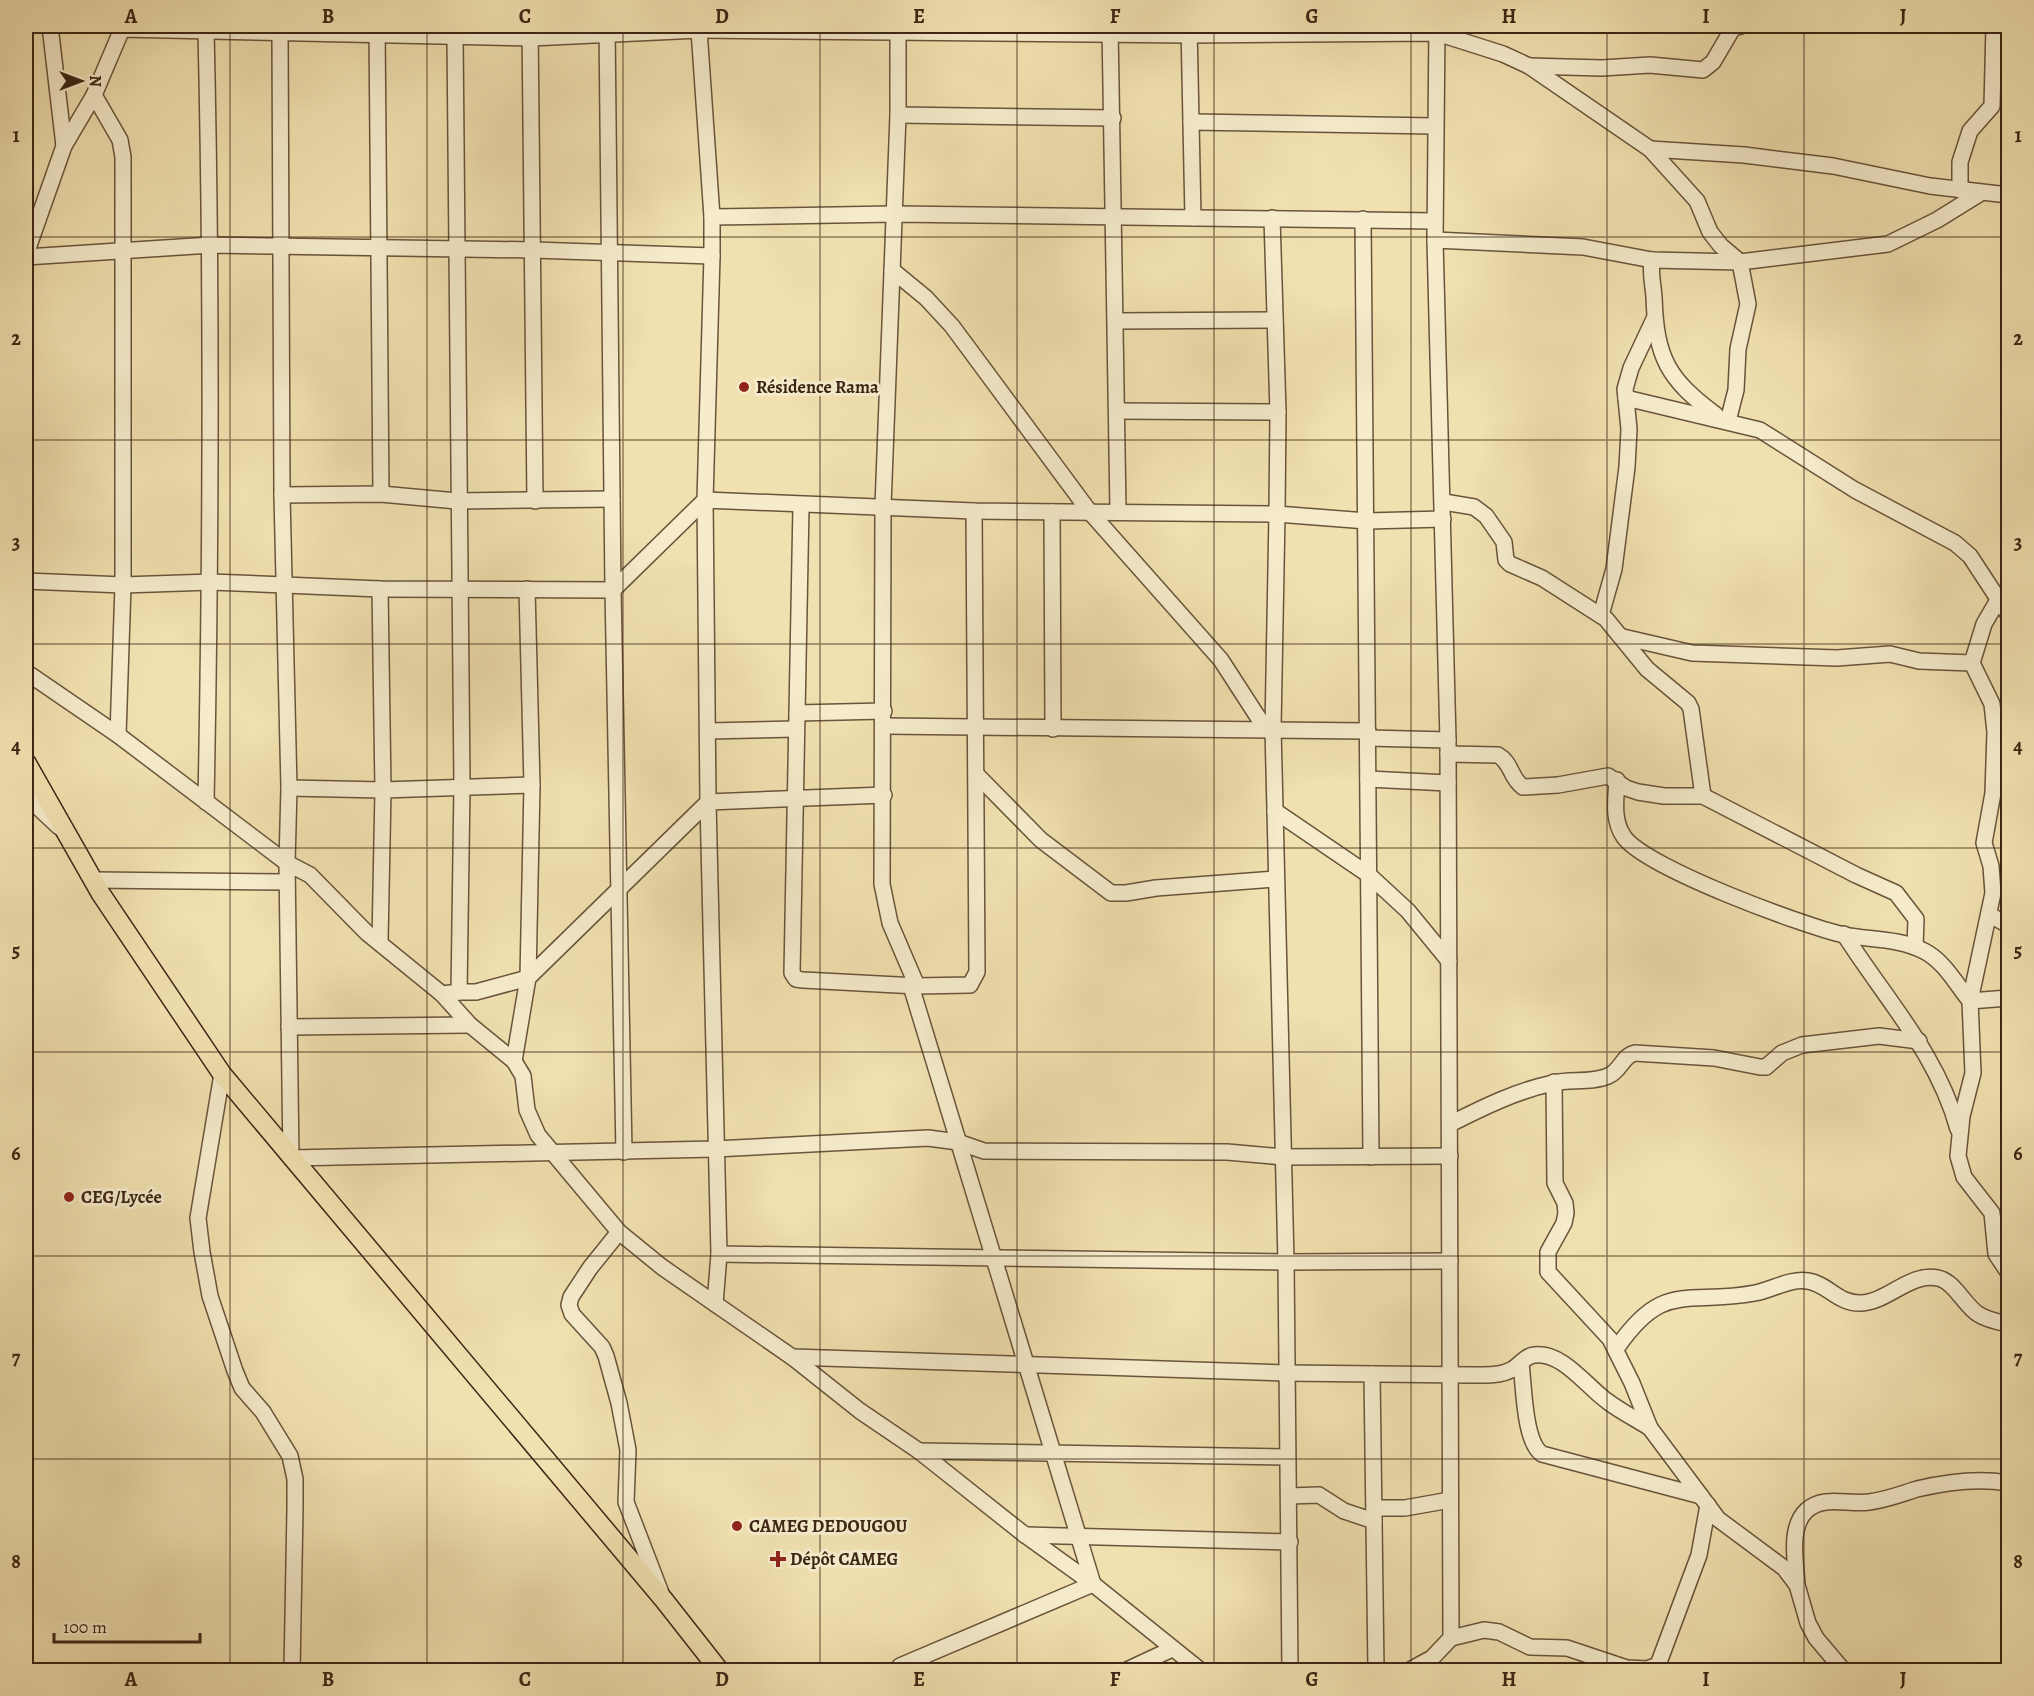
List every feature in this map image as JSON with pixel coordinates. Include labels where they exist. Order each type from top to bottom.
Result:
[{"type":"main road","points":[[26,762],[93,880],[147,966],[222,1074],[664,1600],[719,1671]]},
{"type":"street","points":[[50,26],[64,146]]},
{"type":"street","points":[[1529,66],[1602,68],[1650,65],[1703,70],[1713,62],[1733,28],[1741,26]]},
{"type":"street","points":[[1960,190],[1960,162],[1970,131],[1992,105],[1994,26]]},
{"type":"street","points":[[712,256],[378,247],[280,248],[211,244],[26,256],[64,146],[94,95],[123,27],[206,31],[232,29],[280,33],[377,30],[455,36],[699,28],[1437,29],[1529,66],[1650,150],[1697,201],[1710,232],[1721,246],[1740,262],[1748,304],[1737,358],[1736,390],[1724,420]]},
{"type":"street","points":[[699,28],[712,217],[705,500],[708,802],[718,1254],[715,1304]]},
{"type":"street","points":[[898,29],[898,115],[884,506],[882,884],[890,923],[914,986],[958,1142],[1093,1584]]},
{"type":"street","points":[[1437,29],[1434,126],[1435,240],[1444,502],[1448,747],[1451,1638]]},
{"type":"street","points":[[377,30],[381,494]]},
{"type":"street","points":[[607,30],[613,590],[624,1152]]},
{"type":"street","points":[[1110,30],[1118,510]]},
{"type":"street","points":[[1189,30],[1193,218]]},
{"type":"street","points":[[206,31],[211,244],[211,582],[206,802]]},
{"type":"street","points":[[531,32],[535,501]]},
{"type":"street","points":[[280,33],[282,495],[289,788],[287,882],[291,1158],[624,1152],[928,1138],[958,1142],[984,1151],[1227,1152],[1283,1157],[1450,1156]]},
{"type":"street","points":[[455,36],[457,501],[462,786],[459,992]]},
{"type":"street","points":[[94,95],[120,140],[123,157],[123,585],[118,735]]},
{"type":"street","points":[[898,115],[1113,118]]},
{"type":"street","points":[[1191,122],[1434,126]]},
{"type":"street","points":[[1650,150],[1744,155],[1833,166],[1979,194],[2008,195]]},
{"type":"street","points":[[1435,240],[1583,247],[1652,260],[1740,262],[1887,244],[1937,220],[1979,194]]},
{"type":"street","points":[[712,217],[894,214],[1435,221]]},
{"type":"street","points":[[1272,218],[1278,412],[1278,514],[1269,728],[1275,811],[1286,1262],[1285,1373],[1290,1542],[1290,1671]]},
{"type":"street","points":[[1363,219],[1371,1157]]},
{"type":"street","points":[[1652,260],[1657,341],[1667,365],[1688,394],[1724,420]]},
{"type":"street","points":[[892,270],[926,298],[952,326],[1089,511],[1221,660],[1269,728]]},
{"type":"street","points":[[1601,615],[1614,569],[1627,467],[1629,429],[1625,389],[1631,368],[1654,319]]},
{"type":"street","points":[[1116,321],[1275,320]]},
{"type":"street","points":[[1626,398],[1760,430],[1855,490],[1955,543],[1970,556],[2008,614]]},
{"type":"street","points":[[1117,411],[1278,412]]},
{"type":"street","points":[[282,495],[381,494],[457,501],[612,500]]},
{"type":"street","points":[[26,581],[123,585],[211,582],[380,589],[613,590],[705,500],[801,506],[884,506],[974,511],[1118,510],[1278,514],[1367,522],[1443,519]]},
{"type":"street","points":[[1444,502],[1474,507],[1486,516],[1504,542],[1506,560],[1510,564],[1542,578],[1601,615],[1623,637],[1647,669],[1688,703],[1691,709],[1703,796]]},
{"type":"street","points":[[801,506],[792,973],[796,979],[804,980],[914,986],[970,985],[975,979],[974,511]]},
{"type":"street","points":[[1052,512],[1053,729]]},
{"type":"street","points":[[380,589],[383,790],[380,941]]},
{"type":"street","points":[[514,1061],[528,978],[532,785],[527,589]]},
{"type":"street","points":[[1998,600],[1984,624],[1972,663],[1992,704],[1995,732],[1993,793],[1984,832],[1984,843],[1993,874],[1990,915],[1970,1001],[1973,1073],[1959,1132],[1960,1169],[1971,1188],[1992,1213],[1996,1254],[2008,1272]]},
{"type":"street","points":[[1623,637],[1692,653],[1837,658],[1890,654],[1918,661],[1972,663]]},
{"type":"street","points":[[26,672],[118,735],[287,863],[310,875],[380,941],[442,994],[470,1025],[514,1061],[523,1076],[530,1118],[551,1153],[619,1232],[715,1304],[792,1357],[860,1411],[919,1451],[1025,1535],[1093,1584],[1200,1671]]},
{"type":"street","points":[[708,731],[796,721],[884,718],[976,728],[1269,728],[1368,734],[1498,755],[1504,759],[1514,780],[1523,787],[1558,785],[1608,776],[1626,788],[1638,792],[1664,796],[1703,796],[1856,875],[1896,892],[1908,905],[1916,919],[1915,947]]},
{"type":"street","points":[[976,774],[1041,840],[1111,892],[1126,893],[1276,879]]},
{"type":"street","points":[[1368,779],[1448,783]]},
{"type":"street","points":[[1617,780],[1616,818],[1625,839],[1637,849],[1687,876],[1736,897],[1844,934],[1915,947],[1935,957],[1970,1001]]},
{"type":"street","points":[[289,788],[383,790],[532,785]]},
{"type":"street","points":[[442,994],[476,992],[528,978],[708,802],[884,795]]},
{"type":"street","points":[[26,796],[66,833]]},
{"type":"street","points":[[1275,811],[1369,875],[1408,911],[1449,961]]},
{"type":"street","points":[[93,880],[287,882]]},
{"type":"street","points":[[1990,915],[2008,925]]},
{"type":"street","points":[[1844,934],[1919,1041],[1936,1070],[1959,1132]]},
{"type":"street","points":[[1970,1001],[2008,998]]},
{"type":"street","points":[[289,1028],[470,1025]]},
{"type":"street","points":[[1450,1124],[1498,1100],[1554,1082],[1608,1077],[1616,1071],[1629,1054],[1714,1058],[1766,1067],[1782,1053],[1802,1045],[1879,1036],[1919,1041]]},
{"type":"street","points":[[222,1074],[198,1218],[210,1296],[235,1371],[242,1388],[263,1412],[290,1456],[295,1479],[292,1671]]},
{"type":"street","points":[[1554,1082],[1555,1183],[1565,1203],[1566,1213],[1564,1223],[1548,1252],[1548,1272],[1588,1313],[1616,1349],[1650,1428],[1718,1519],[1785,1568],[1797,1585]]},
{"type":"street","points":[[619,1232],[590,1268],[571,1297],[569,1305],[572,1314],[602,1347],[606,1356],[619,1403],[628,1450],[626,1502],[664,1600]]},
{"type":"street","points":[[718,1254],[1286,1262],[1450,1261]]},
{"type":"street","points":[[1616,1349],[1642,1317],[1674,1298],[1716,1298],[1746,1294],[1804,1280],[1821,1286],[1833,1296],[1859,1303],[1880,1299],[1891,1291],[1918,1280],[1936,1278],[1952,1287],[1977,1314],[2008,1324]]},
{"type":"street","points":[[792,1357],[1285,1373],[1497,1374],[1510,1371],[1533,1355],[1554,1358],[1607,1401],[1650,1428]]},
{"type":"street","points":[[1521,1364],[1528,1423],[1536,1450],[1542,1454],[1705,1501]]},
{"type":"street","points":[[1372,1374],[1376,1671]]},
{"type":"street","points":[[919,1451],[1287,1457]]},
{"type":"street","points":[[1843,1671],[1816,1638],[1808,1623],[1797,1585],[1795,1535],[1800,1519],[1807,1510],[1826,1501],[1870,1502],[1949,1483],[2008,1483]]},
{"type":"street","points":[[1289,1496],[1319,1496],[1344,1511],[1374,1515],[1450,1500]]},
{"type":"street","points":[[1419,1668],[1451,1638],[1484,1630],[1499,1632],[1530,1647],[1567,1648],[1627,1668],[1647,1669],[1658,1665],[1699,1555],[1705,1501]]},
{"type":"street","points":[[1025,1535],[1290,1542]]},
{"type":"street","points":[[900,1669],[1093,1584]]},
{"type":"street","points":[[1127,1671],[1172,1649]]},
{"type":"place","name":"Résidence Rama","points":[[744,387]]},
{"type":"place","name":"CEG/Lycée","points":[[69,1197]]},
{"type":"place","name":"CAMEG DEDOUGOU","points":[[737,1526]]},
{"type":"place","name":"Dépôt CAMEG","points":[[778,1559]]}]
